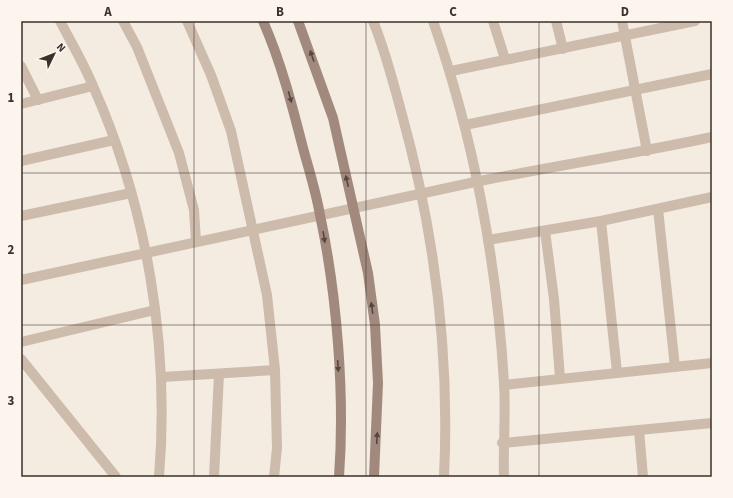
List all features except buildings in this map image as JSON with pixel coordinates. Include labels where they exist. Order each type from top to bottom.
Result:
[{"type":"street","points":[[60,21],[93,86],[114,140],[131,194],[145,253],[155,310],[162,377],[162,430],[159,477]]},
{"type":"street","points":[[123,21],[137,47],[179,153],[194,210],[196,240]]},
{"type":"street","points":[[187,21],[211,75],[231,131],[267,295],[275,370],[277,448],[274,477]]},
{"type":"street","points":[[263,21],[274,46],[290,97],[320,215],[332,284],[340,406],[338,477]]},
{"type":"street","points":[[298,21],[333,118],[368,272],[375,325],[378,383],[374,477]]},
{"type":"street","points":[[373,21],[389,67],[422,194],[442,340],[445,447],[444,477]]},
{"type":"street","points":[[433,21],[451,71],[465,125],[488,240],[504,385],[502,443],[504,477]]},
{"type":"street","points":[[493,21],[505,59]]},
{"type":"street","points":[[556,21],[563,49]]},
{"type":"street","points":[[622,21],[647,151]]},
{"type":"street","points":[[451,71],[695,21]]},
{"type":"street","points":[[21,66],[38,100]]},
{"type":"street","points":[[465,125],[636,91],[712,74]]},
{"type":"street","points":[[21,104],[93,86]]},
{"type":"street","points":[[21,280],[145,253],[196,240],[477,182],[647,151],[712,137]]},
{"type":"street","points":[[21,161],[114,140]]},
{"type":"street","points":[[21,216],[131,194]]},
{"type":"street","points":[[488,240],[601,221],[712,199]]},
{"type":"street","points":[[658,209],[675,367]]},
{"type":"street","points":[[601,221],[617,372]]},
{"type":"street","points":[[545,231],[554,299],[560,378]]},
{"type":"street","points":[[21,342],[155,310]]},
{"type":"street","points":[[21,359],[116,477]]},
{"type":"street","points":[[504,385],[712,363]]},
{"type":"street","points":[[162,377],[275,370]]},
{"type":"street","points":[[214,477],[219,374]]},
{"type":"street","points":[[502,443],[712,423]]},
{"type":"street","points":[[639,430],[643,477]]}]
